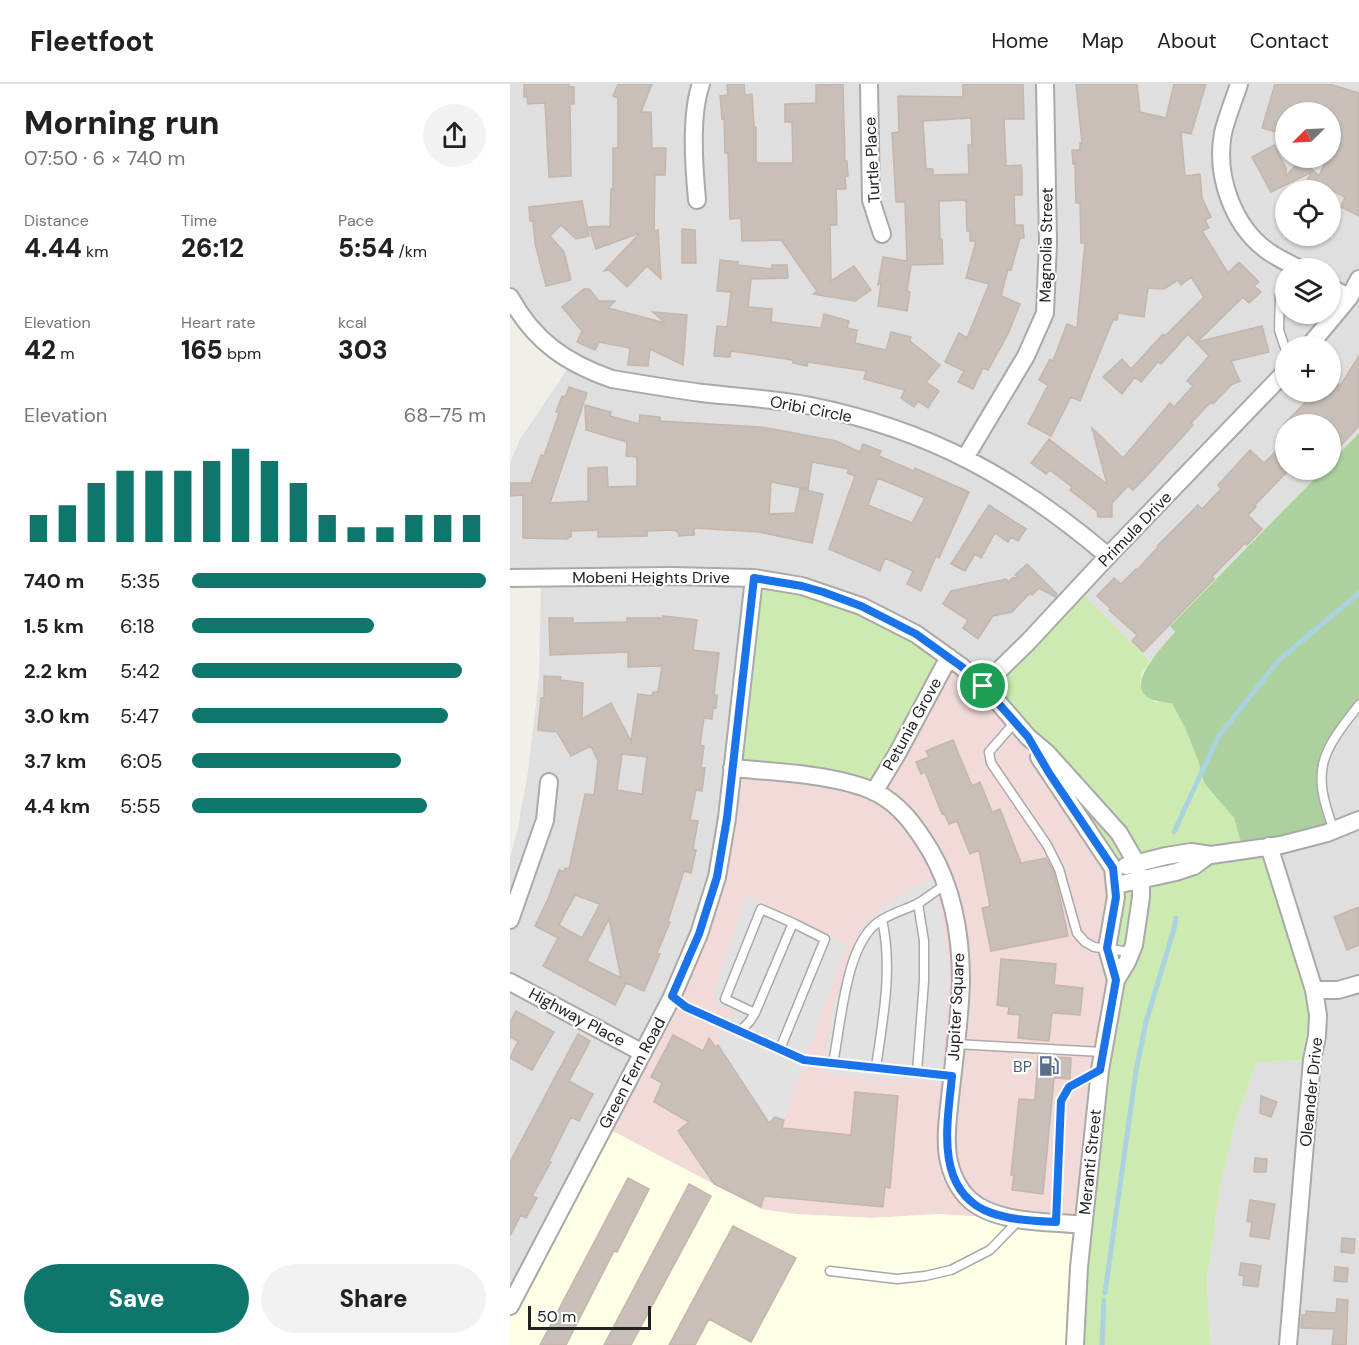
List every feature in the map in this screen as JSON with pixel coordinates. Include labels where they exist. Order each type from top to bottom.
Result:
[{"type":"street","points":[[697,200],[695,107],[701,84]]},
{"type":"street","name":"Turtle Place","points":[[869,84],[871,200],[882,234]]},
{"type":"street","name":"Magnolia Street","points":[[965,458],[1026,356],[1045,313],[1048,242],[1045,84]]},
{"type":"street","points":[[1239,84],[1223,133],[1221,152],[1223,177],[1228,198],[1244,227],[1268,252],[1279,258]]},
{"type":"street","points":[[1318,336],[1349,298],[1359,279]]},
{"type":"street","points":[[1341,293],[1349,298]]},
{"type":"street","name":"Oribi Circle","points":[[510,297],[531,329],[547,345],[579,366],[604,376],[839,412],[923,438],[965,458],[1032,497],[1108,556]]},
{"type":"street","name":"Primula Drive","points":[[983,686],[1028,642],[1275,382]]},
{"type":"street","name":"Mobeni Heights Drive","points":[[510,578],[671,576],[754,578],[802,586],[861,606],[916,634],[949,657],[983,686],[1016,721],[1113,868],[1116,885]]},
{"type":"street","name":"Green Fern Road","points":[[510,1306],[672,996],[699,934],[717,877],[727,818],[754,578]]},
{"type":"street","name":"Petunia Grove","points":[[874,792],[949,657]]},
{"type":"street","name":"Mobeni Heights Drive","points":[[1028,737],[1047,753],[1119,833],[1139,872]]},
{"type":"street","name":"Jupiter Square","points":[[732,768],[840,781],[874,792],[893,804],[916,826],[935,859],[953,902],[958,939],[961,980],[947,1130],[948,1155],[953,1174],[961,1190],[984,1210],[1005,1217],[1083,1225]]},
{"type":"street","points":[[510,920],[545,820],[549,782]]},
{"type":"street","points":[[1116,885],[1166,856],[1191,852],[1209,855],[1307,839],[1359,820]]},
{"type":"street","name":"Oleander Drive","points":[[1269,846],[1314,990],[1318,1015],[1312,1060],[1288,1345]]},
{"type":"street","points":[[1113,868],[1139,872]]},
{"type":"street","name":"Meranti Street","points":[[1075,1345],[1083,1225],[1102,1052],[1116,980],[1131,952],[1141,903],[1139,872]]},
{"type":"street","name":"Meranti Street","points":[[1116,885],[1107,948],[1116,980]]},
{"type":"street","name":"Highway Place","points":[[510,982],[643,1053]]},
{"type":"street","points":[[1314,990],[1338,990],[1359,984]]},
{"type":"lane","points":[[1334,830],[1324,802],[1321,772],[1325,756],[1359,705]]},
{"type":"lane","points":[[1016,721],[989,752],[991,763],[1047,845],[1059,869],[1077,933],[1085,942],[1094,947],[1131,952]]},
{"type":"lane","points":[[832,1063],[842,1004],[866,933],[882,920],[918,903],[946,884]]},
{"type":"lane","points":[[917,1072],[924,981],[924,941],[918,903]]},
{"type":"lane","points":[[755,1012],[725,999],[761,909],[825,939],[780,1049]]},
{"type":"lane","points":[[876,1067],[883,1021],[887,955],[882,920]]},
{"type":"lane","points":[[740,1031],[755,1012],[792,923]]},
{"type":"lane","points":[[672,996],[686,1007],[804,1060],[952,1076]]},
{"type":"lane","points":[[956,1044],[1102,1052]]},
{"type":"lane","points":[[1056,1222],[1061,1101],[1069,1087],[1100,1070]]},
{"type":"lane","points":[[830,1271],[897,1279],[951,1270],[990,1250],[1020,1219]]},
{"type":"shaded area","points":[[510,84],[1359,84],[1359,433],[1341,452],[1341,414],[1275,414],[1275,480],[1313,480],[1170,625],[1175,632],[1150,661],[1077,590],[983,686],[749,636],[699,934],[510,1306],[510,858],[528,772],[539,678],[541,578],[510,578],[510,463],[520,439],[572,362],[510,299]]},
{"type":"shaded area","points":[[948,657],[1015,721],[1112,868],[1115,979],[1083,1225],[938,1214],[872,1218],[795,1214],[761,1209],[605,1127],[699,934],[732,768]]},
{"type":"shaded area","points":[[1359,704],[1359,1345],[1210,1345],[1207,1280],[1220,1187],[1236,1119],[1257,1062],[1311,1060],[1268,845],[1320,771]]},
{"type":"shaded area","points":[[930,878],[941,908],[949,976],[940,1082],[867,1079],[824,1073],[831,1012],[862,927],[884,907]]},
{"type":"shaded area","points":[[747,895],[846,945],[784,1120],[775,1118],[769,1123],[718,1045],[725,1018],[740,1012],[716,1004],[714,992]]},
{"type":"shaded area","points":[[605,1127],[761,1209],[795,1214],[872,1218],[938,1214],[1083,1225],[1074,1345],[510,1345],[510,1306]]},
{"type":"green space","points":[[1359,433],[1359,704],[1320,771],[1334,830],[1243,849],[1234,818],[1204,783],[1198,760],[1172,703],[1154,700],[1144,694],[1141,685],[1143,675],[1175,632],[1170,626],[1313,480],[1341,480],[1341,452]]},
{"type":"green space","points":[[754,579],[803,587],[948,657],[873,791],[732,768]]},
{"type":"green space","points":[[1077,589],[1150,661],[1142,673],[1140,684],[1155,702],[1172,702],[1198,760],[1204,783],[1234,818],[1243,849],[1268,845],[1314,990],[1311,1060],[1257,1062],[1236,1119],[1220,1187],[1207,1280],[1210,1345],[1074,1345],[1115,979],[1115,884],[1038,756],[983,686]]},
{"type":"building","points":[[524,84],[569,84],[569,87],[574,87],[574,104],[570,104],[571,176],[549,177],[545,103],[528,104],[527,97],[524,97]]},
{"type":"building","points":[[618,84],[652,84],[641,112],[651,112],[652,148],[666,148],[665,175],[655,175],[654,231],[658,230],[661,279],[647,266],[627,287],[609,270],[604,271],[640,233],[596,249],[589,227],[610,226],[613,148],[618,148],[618,98],[613,96]]},
{"type":"building","points":[[727,84],[744,84],[745,95],[752,94],[754,127],[756,127],[756,162],[793,163],[792,122],[785,122],[785,104],[816,103],[816,85],[843,84],[845,161],[847,161],[848,176],[845,176],[846,189],[836,189],[837,225],[830,225],[831,281],[854,266],[871,290],[855,301],[813,294],[817,291],[781,240],[742,241],[741,218],[730,219],[728,153],[725,153],[724,118],[722,119],[720,96],[728,95]]},
{"type":"building","points":[[963,84],[1023,84],[1024,119],[1004,119],[1006,166],[1021,165],[1022,195],[1014,195],[1015,225],[1023,225],[1024,238],[1020,238],[1001,296],[1020,304],[1008,334],[988,370],[983,368],[973,389],[958,382],[964,371],[945,362],[959,333],[967,338],[989,284],[966,278],[976,241],[970,241],[970,231],[967,231],[966,200],[939,201],[943,264],[911,265],[907,311],[878,306],[881,283],[878,285],[883,257],[907,261],[905,202],[896,202],[892,133],[899,132],[898,96],[963,97]],"holes":[[[971,118],[972,145],[968,145],[969,174],[933,175],[933,169],[926,169],[923,121]]]},
{"type":"building","points":[[1076,84],[1137,84],[1140,112],[1166,118],[1174,84],[1206,84],[1191,134],[1181,132],[1185,176],[1200,174],[1202,198],[1211,217],[1205,220],[1209,228],[1202,231],[1228,273],[1239,262],[1259,282],[1254,286],[1261,292],[1249,303],[1243,297],[1197,342],[1262,326],[1269,352],[1231,361],[1240,381],[1231,385],[1213,404],[1211,402],[1133,490],[1128,486],[1112,503],[1112,517],[1098,517],[1097,511],[1070,490],[1072,487],[1050,470],[1046,474],[1031,463],[1049,439],[1107,484],[1092,428],[1123,458],[1170,403],[1174,407],[1193,386],[1187,381],[1209,356],[1188,334],[1161,364],[1158,362],[1141,382],[1135,377],[1122,394],[1103,377],[1122,359],[1131,369],[1163,334],[1165,336],[1204,297],[1191,277],[1181,285],[1178,280],[1164,289],[1148,288],[1144,317],[1118,313],[1117,320],[1113,320],[1080,401],[1071,397],[1051,436],[1028,424],[1048,385],[1039,380],[1050,359],[1053,361],[1067,324],[1077,328],[1085,243],[1081,243],[1080,203],[1076,203],[1075,164],[1073,164],[1072,150],[1080,150],[1080,143],[1082,143]]},
{"type":"building","points":[[1275,84],[1329,84],[1359,93],[1359,216],[1341,207],[1345,197],[1341,195],[1341,180],[1307,180],[1312,172],[1296,180],[1275,180],[1275,190],[1271,192],[1252,157],[1274,145],[1275,168],[1286,168],[1286,176],[1293,168],[1311,168],[1319,176],[1323,168],[1341,168],[1341,102],[1275,102],[1275,132],[1262,128]]},
{"type":"building","points":[[582,201],[589,236],[576,239],[561,225],[550,236],[564,252],[571,280],[546,286],[535,243],[533,221],[530,221],[529,207]]},
{"type":"building","points":[[682,229],[695,230],[696,263],[682,263]]},
{"type":"building","points":[[720,260],[738,262],[738,265],[772,269],[772,265],[787,265],[788,278],[751,279],[748,307],[772,309],[771,322],[821,328],[824,314],[849,321],[847,328],[857,330],[855,343],[886,350],[891,332],[911,337],[910,341],[940,365],[926,382],[939,391],[928,408],[918,401],[914,407],[901,398],[905,390],[864,379],[866,371],[808,362],[807,366],[793,363],[793,360],[731,351],[730,357],[714,356],[717,326],[727,327],[731,292],[717,291]]},
{"type":"building","points":[[584,289],[589,289],[599,301],[615,301],[608,308],[665,323],[653,312],[687,315],[683,365],[650,349],[648,366],[628,365],[630,348],[599,342],[595,350],[577,342],[582,331],[562,307]]},
{"type":"building","points":[[1359,356],[1359,426],[1341,445],[1341,414],[1294,414],[1306,402],[1341,402],[1341,384]]},
{"type":"building","points":[[569,387],[587,393],[550,503],[588,501],[588,468],[607,467],[608,487],[637,486],[637,457],[626,456],[627,442],[586,430],[585,405],[611,412],[610,416],[639,424],[640,415],[660,417],[660,421],[760,427],[784,431],[836,441],[860,452],[863,444],[881,451],[879,456],[914,471],[915,468],[969,492],[921,591],[907,584],[913,571],[885,558],[880,571],[829,549],[855,476],[847,473],[849,469],[812,462],[808,489],[771,482],[769,514],[795,513],[800,489],[823,494],[812,543],[759,532],[694,528],[694,535],[679,536],[678,532],[673,530],[647,531],[647,536],[598,537],[598,530],[571,531],[571,537],[568,539],[523,538],[523,495],[510,496],[510,483],[531,483],[541,455],[544,456],[559,413],[556,412],[562,396],[565,397]],"holes":[[[878,478],[925,498],[912,523],[868,505]]]},
{"type":"building","points":[[1250,450],[1264,463],[1275,452],[1275,480],[1279,480],[1248,515],[1262,529],[1212,577],[1214,579],[1143,652],[1132,641],[1137,635],[1097,596],[1114,578],[1121,584],[1198,505],[1202,509],[1221,489],[1218,485]]},
{"type":"building","points":[[989,505],[1026,529],[1018,541],[1011,537],[1008,542],[995,533],[981,558],[975,554],[965,571],[951,564]]},
{"type":"building","points":[[1027,564],[1057,594],[1055,597],[1039,588],[1032,595],[1030,593],[1012,612],[993,616],[978,639],[963,628],[968,620],[943,604],[951,591],[1006,579],[1009,582],[1012,578],[1018,577],[1015,575]]},
{"type":"building","points":[[663,616],[697,620],[693,650],[719,653],[714,695],[717,695],[716,708],[713,707],[712,719],[704,718],[700,745],[704,746],[701,768],[705,768],[702,791],[696,790],[690,820],[698,821],[693,849],[696,850],[691,873],[684,871],[668,921],[670,922],[657,953],[660,954],[644,991],[626,983],[615,1005],[543,966],[558,938],[535,926],[559,870],[564,872],[565,868],[569,869],[585,794],[594,795],[598,761],[591,746],[571,756],[557,732],[538,730],[541,698],[544,698],[544,676],[561,677],[560,680],[583,683],[582,719],[611,703],[631,741],[638,694],[652,696],[653,692],[658,692],[662,666],[628,667],[628,652],[550,655],[549,618],[573,618],[573,623],[627,622],[627,618],[663,618]],"holes":[[[622,754],[647,757],[642,794],[617,790]],[[575,895],[600,904],[582,938],[559,925]],[[609,919],[621,978],[587,961]]]},
{"type":"building","points":[[953,740],[972,786],[980,782],[992,812],[1000,809],[1021,863],[1046,858],[1053,871],[1068,936],[991,951],[982,908],[990,906],[979,850],[970,854],[957,821],[949,824],[944,813],[942,814],[925,772],[921,774],[916,762],[929,757],[926,751]]},
{"type":"building","points":[[1359,907],[1359,945],[1347,950],[1334,917]]},
{"type":"building","points":[[1001,959],[1056,964],[1054,985],[1083,988],[1080,1015],[1052,1013],[1049,1041],[1018,1038],[1020,1015],[1008,1014],[1009,1007],[997,1005]]},
{"type":"building","points":[[516,1011],[554,1032],[532,1070],[510,1058],[518,1041],[510,1037],[510,1022]]},
{"type":"building","points":[[578,1034],[590,1041],[569,1081],[593,1094],[579,1121],[571,1117],[549,1161],[551,1162],[532,1196],[537,1198],[526,1218],[521,1215],[510,1236],[510,1162]]},
{"type":"building","points":[[673,1035],[703,1051],[709,1038],[715,1047],[718,1045],[769,1123],[775,1117],[784,1120],[782,1128],[851,1135],[855,1092],[898,1096],[890,1188],[885,1187],[883,1207],[764,1196],[761,1207],[714,1184],[678,1131],[689,1122],[654,1102],[662,1083],[651,1077]]},
{"type":"building","points":[[1038,1056],[1071,1058],[1070,1079],[1054,1078],[1043,1194],[1012,1190],[1014,1175],[1011,1175],[1019,1099],[1035,1100]]},
{"type":"building","points":[[1261,1096],[1277,1102],[1271,1117],[1260,1113]]},
{"type":"building","points":[[1255,1158],[1267,1159],[1266,1172],[1254,1172]]},
{"type":"building","points":[[628,1178],[649,1189],[617,1252],[614,1251],[566,1345],[540,1345]]},
{"type":"building","points":[[689,1184],[711,1196],[631,1345],[604,1345]]},
{"type":"building","points":[[1250,1200],[1275,1204],[1269,1239],[1250,1236],[1252,1222],[1247,1221]]},
{"type":"building","points":[[733,1226],[796,1258],[751,1342],[709,1319],[695,1345],[669,1345]]},
{"type":"building","points":[[1342,1238],[1355,1239],[1354,1253],[1341,1252]]},
{"type":"building","points":[[1241,1263],[1261,1266],[1258,1287],[1243,1285],[1244,1276],[1239,1275]]},
{"type":"building","points":[[1335,1267],[1348,1268],[1347,1282],[1334,1281]]},
{"type":"building","points":[[1337,1299],[1348,1300],[1346,1345],[1332,1345],[1334,1329],[1301,1328],[1302,1315],[1306,1315],[1306,1311],[1336,1313]]},
{"type":"waterway","points":[[1174,832],[1218,737],[1279,660],[1359,593]]},
{"type":"waterway","points":[[1105,1293],[1136,1071],[1146,1022],[1176,918]]},
{"type":"waterway","points":[[1102,1345],[1104,1300]]},
{"type":"place","name":"BP","points":[[1049,1066]]},
{"type":"route","points":[[754,578],[823,592],[889,619],[949,657],[983,686],[1028,737],[1049,773],[1113,868],[1116,885],[1113,920],[1107,948],[1116,980],[1100,1070],[1069,1087],[1061,1101],[1056,1222],[1005,1217],[984,1210],[961,1190],[953,1174],[948,1155],[947,1130],[952,1076],[804,1060],[686,1007],[672,996],[699,934],[717,877],[727,818],[754,578]]}]
